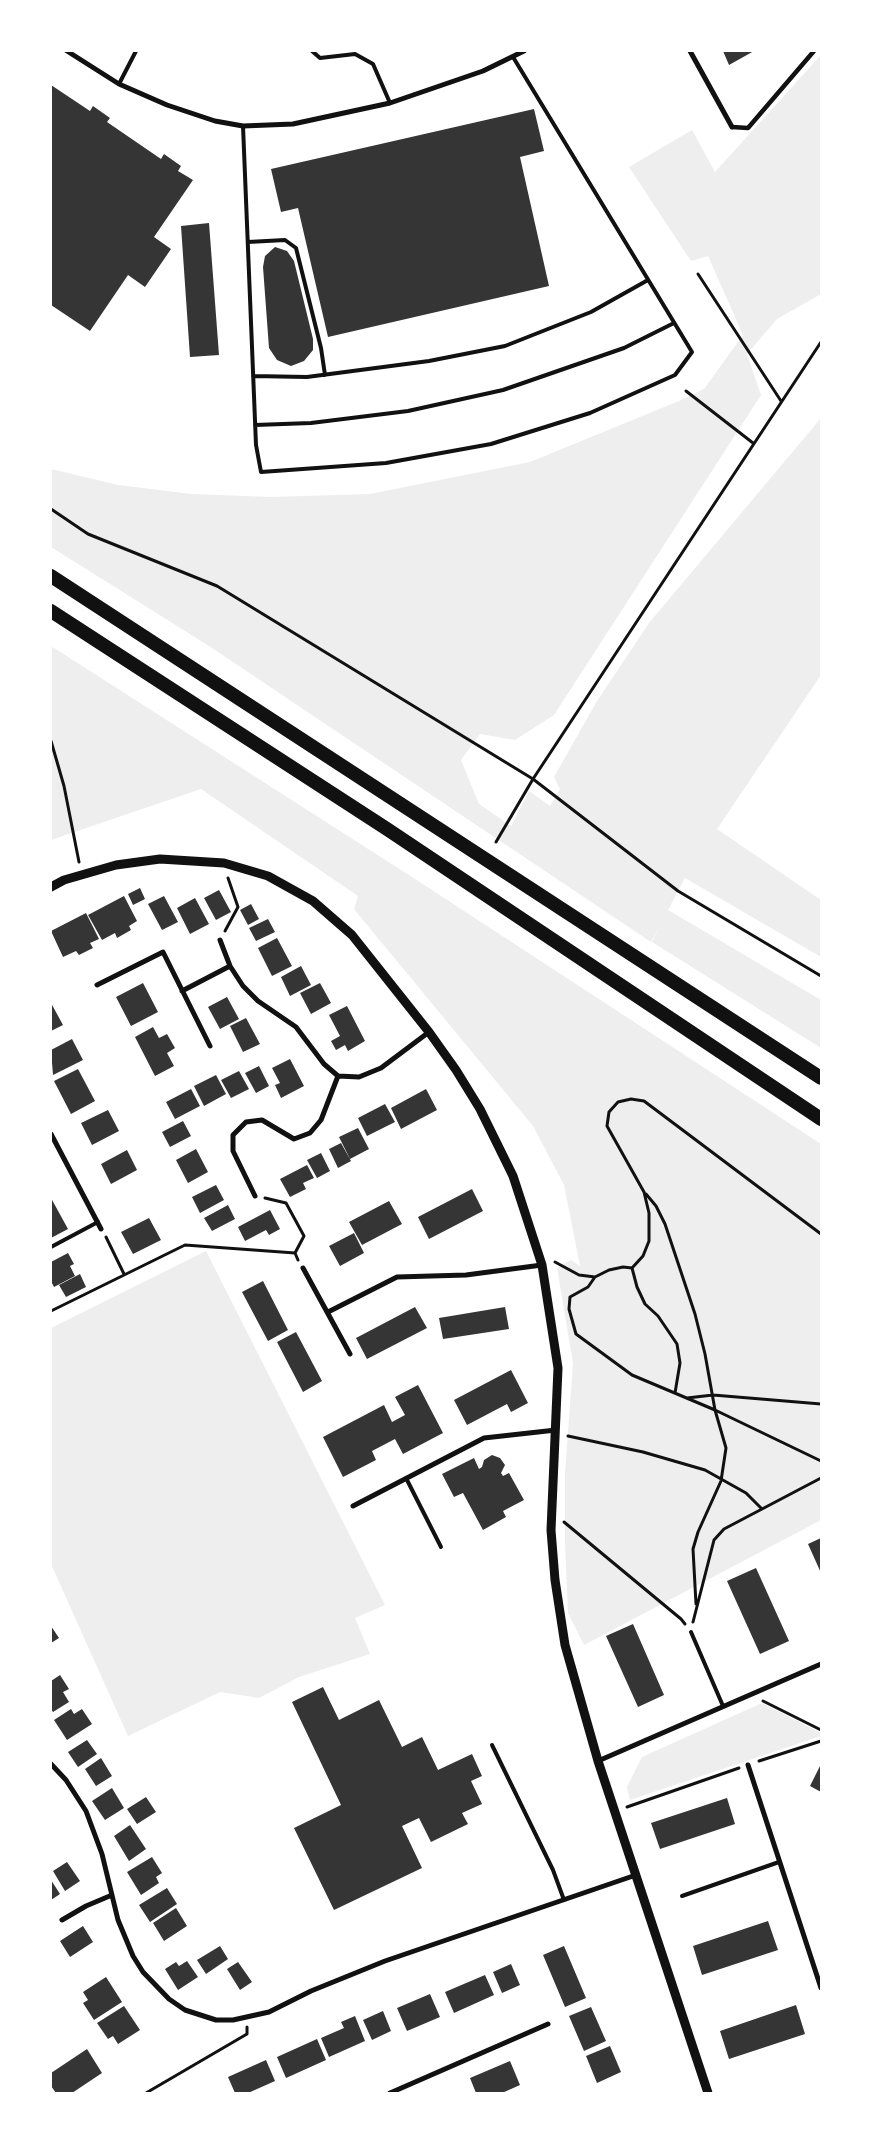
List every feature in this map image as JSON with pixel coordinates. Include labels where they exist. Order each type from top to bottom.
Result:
[{"type":"highway","points":[[51,576],[821,1078]]},
{"type":"highway","points":[[51,611],[388,829],[821,1119]]},
{"type":"street","points":[[68,51],[119,84],[167,105],[215,121],[243,126],[293,124],[390,103],[474,74],[524,51]]},
{"type":"street","points":[[690,51],[732,128],[748,128],[814,51]]},
{"type":"street","points":[[51,886],[82,874],[116,865],[160,859],[224,863],[268,876],[313,901],[352,935],[429,1032],[476,1102],[504,1154],[522,1200],[542,1265],[558,1368],[550,1510],[554,1580],[565,1645],[598,1761],[708,2093]]},
{"type":"street","points":[[220,940],[230,966],[243,986],[258,1001],[296,1027],[324,1064],[338,1076],[359,1077],[381,1068],[429,1032]]},
{"type":"street","points":[[97,985],[163,952],[210,1046]]},
{"type":"street","points":[[182,991],[230,966]]},
{"type":"street","points":[[255,1196],[233,1151],[234,1136],[246,1122],[262,1120],[294,1139],[310,1133],[321,1120],[338,1076]]},
{"type":"street","points":[[51,1134],[101,1229]]},
{"type":"street","points":[[328,1312],[397,1277],[466,1274],[542,1265]]},
{"type":"street","points":[[303,1268],[350,1354]]},
{"type":"street","points":[[353,1506],[484,1438],[555,1432]]},
{"type":"street","points":[[598,1761],[821,1664]]},
{"type":"street","points":[[51,1764],[66,1780],[86,1811],[102,1854],[118,1920],[133,1956],[143,1972],[169,1999],[185,2010],[216,2020],[248,2018],[269,2012],[311,1991],[385,1962],[636,1875]]},
{"type":"street","points":[[748,1765],[821,1988]]},
{"type":"street","points":[[62,1920],[86,1906],[112,1896]]},
{"type":"street","points":[[390,2093],[548,2024]]},
{"type":"lane","points":[[119,84],[136,51]]},
{"type":"lane","points":[[312,51],[320,58],[355,54],[373,64],[390,103]]},
{"type":"lane","points":[[243,126],[255,425],[261,472],[386,463],[491,444],[590,413],[676,376],[692,352],[513,57]]},
{"type":"lane","points":[[248,242],[285,240],[296,248],[322,348],[325,375]]},
{"type":"lane","points":[[253,376],[307,377],[325,375],[429,361],[506,346],[591,312],[648,280]]},
{"type":"lane","points":[[255,425],[311,423],[408,411],[503,390],[624,348],[674,323]]},
{"type":"lane","points":[[51,1247],[98,1222]]},
{"type":"lane","points":[[406,1478],[441,1547]]},
{"type":"lane","points":[[691,1632],[722,1706]]},
{"type":"lane","points":[[492,1745],[553,1870],[564,1900]]},
{"type":"lane","points":[[682,1896],[780,1862]]},
{"type":"path","points":[[698,274],[782,400]]},
{"type":"path","points":[[496,842],[532,779],[821,342]]},
{"type":"path","points":[[686,391],[753,443]]},
{"type":"path","points":[[51,509],[88,534],[216,586],[532,779],[678,891],[821,976]]},
{"type":"path","points":[[51,741],[64,786],[82,874]]},
{"type":"path","points":[[220,940],[238,907],[224,863]]},
{"type":"path","points":[[696,1604],[693,1549],[698,1532],[722,1478],[726,1448],[715,1410],[695,1314],[665,1224],[656,1206],[644,1192],[606,1126],[609,1112],[618,1102],[631,1099],[644,1101],[821,1234]]},
{"type":"path","points":[[632,1268],[643,1256],[649,1240],[649,1213],[644,1192]]},
{"type":"path","points":[[255,1196],[286,1203],[304,1236],[295,1253]]},
{"type":"path","points":[[101,1229],[124,1274]]},
{"type":"path","points":[[51,1311],[185,1245],[295,1253]]},
{"type":"path","points":[[538,1251],[570,1271],[579,1275],[595,1277]]},
{"type":"path","points":[[295,1253],[303,1268]]},
{"type":"path","points":[[632,1268],[623,1267],[609,1270],[595,1277],[588,1288],[570,1297],[569,1309],[576,1334],[632,1374],[715,1410],[821,1461]]},
{"type":"path","points":[[632,1268],[637,1287],[645,1304],[658,1316],[677,1344],[680,1362],[675,1393]]},
{"type":"path","points":[[686,1398],[713,1395],[821,1404]]},
{"type":"path","points":[[555,1432],[643,1452],[705,1470],[746,1493],[761,1508]]},
{"type":"path","points":[[691,1632],[696,1604],[714,1540],[724,1529],[821,1478]]},
{"type":"path","points":[[550,1510],[681,1619],[691,1632]]},
{"type":"path","points":[[750,1694],[821,1730]]},
{"type":"path","points":[[614,1811],[821,1741]]},
{"type":"path","points":[[146,2093],[247,2034],[248,2018]]},
{"type":"shaded area","points":[[821,55],[821,294],[777,319],[747,354],[761,395],[554,715],[515,740],[480,734],[461,760],[479,804],[511,826],[529,791],[550,806],[560,789],[554,777],[597,701],[649,623],[821,418],[821,675],[717,829],[821,900],[821,957],[685,878],[668,910],[821,1000],[821,1048],[652,942],[660,925],[651,942],[209,646],[51,547],[51,469],[118,485],[192,494],[271,497],[370,494],[530,462],[704,389],[743,335],[708,256],[691,261],[629,167],[692,130],[715,172]]},
{"type":"shaded area","points":[[51,646],[412,877],[821,1144],[821,1520],[584,1645],[568,1613],[565,1545],[565,1473],[573,1363],[557,1268],[571,1260],[580,1266],[564,1185],[533,1126],[354,909],[358,896],[201,789],[51,840]]},
{"type":"shaded area","points":[[206,1251],[385,1605],[355,1618],[370,1654],[299,1677],[259,1698],[220,1692],[128,1736],[51,1564],[51,1328]]},
{"type":"shaded area","points":[[762,1703],[821,1733],[821,1736],[630,1800],[627,1787],[642,1757]]},
{"type":"building","points":[[723,51],[754,51],[729,65]]},
{"type":"building","points":[[51,85],[90,111],[93,106],[110,118],[107,122],[161,159],[164,154],[181,166],[178,171],[193,180],[154,237],[171,249],[145,287],[128,275],[90,331],[51,305]]},
{"type":"building","points":[[534,109],[544,151],[520,157],[549,286],[328,337],[298,208],[281,212],[271,169]]},
{"type":"building","points":[[209,223],[219,355],[190,357],[181,226]]},
{"type":"building","points":[[275,247],[287,251],[294,261],[313,339],[313,350],[304,361],[291,366],[277,360],[269,348],[263,267],[265,256]]},
{"type":"building","points":[[140,888],[145,899],[133,905],[128,894]]},
{"type":"building","points":[[219,890],[231,912],[216,920],[204,898]]},
{"type":"building","points":[[124,896],[137,921],[129,926],[131,930],[117,938],[115,933],[102,940],[88,915]]},
{"type":"building","points":[[164,896],[178,922],[162,930],[148,904]]},
{"type":"building","points":[[195,898],[209,924],[190,934],[177,908]]},
{"type":"building","points":[[251,904],[259,919],[248,925],[240,910]]},
{"type":"building","points":[[86,913],[99,939],[90,943],[93,948],[79,955],[76,951],[63,957],[51,931]]},
{"type":"building","points":[[268,919],[275,932],[256,941],[249,928]]},
{"type":"building","points":[[277,938],[292,966],[272,976],[258,948]]},
{"type":"building","points":[[301,966],[311,985],[290,996],[281,977]]},
{"type":"building","points":[[143,983],[158,1012],[131,1026],[116,997]]},
{"type":"building","points":[[320,983],[331,1003],[311,1014],[300,993]]},
{"type":"building","points":[[227,997],[239,1019],[220,1029],[208,1007]]},
{"type":"building","points":[[51,1003],[63,1025],[51,1031]]},
{"type":"building","points":[[347,1006],[365,1041],[348,1051],[345,1045],[336,1050],[331,1041],[340,1036],[329,1015]]},
{"type":"building","points":[[246,1018],[260,1044],[243,1052],[230,1026]]},
{"type":"building","points":[[153,1027],[159,1038],[167,1034],[175,1048],[167,1053],[174,1066],[155,1076],[135,1037]]},
{"type":"building","points":[[72,1039],[83,1060],[53,1075],[51,1050]]},
{"type":"building","points":[[290,1059],[304,1086],[281,1098],[275,1085],[280,1083],[272,1068]]},
{"type":"building","points":[[259,1066],[269,1086],[256,1093],[245,1073]]},
{"type":"building","points":[[78,1069],[95,1101],[71,1114],[54,1081]]},
{"type":"building","points":[[239,1071],[249,1089],[231,1098],[221,1080]]},
{"type":"building","points":[[216,1075],[226,1094],[204,1106],[194,1086]]},
{"type":"building","points":[[191,1089],[200,1106],[175,1119],[166,1102]]},
{"type":"building","points":[[426,1089],[437,1110],[401,1129],[391,1108]]},
{"type":"building","points":[[385,1104],[395,1122],[367,1136],[358,1118]]},
{"type":"building","points":[[108,1110],[119,1131],[92,1145],[81,1123]]},
{"type":"building","points":[[183,1121],[191,1136],[170,1147],[162,1132]]},
{"type":"building","points":[[358,1128],[369,1149],[350,1159],[339,1137]]},
{"type":"building","points":[[341,1143],[351,1161],[338,1168],[329,1149]]},
{"type":"building","points":[[196,1149],[208,1172],[188,1183],[176,1160]]},
{"type":"building","points":[[127,1150],[137,1170],[111,1184],[101,1164]]},
{"type":"building","points":[[321,1153],[330,1171],[317,1178],[307,1160]]},
{"type":"building","points":[[307,1165],[314,1178],[303,1183],[306,1189],[290,1197],[280,1179]]},
{"type":"building","points":[[216,1185],[224,1200],[200,1213],[192,1197]]},
{"type":"building","points":[[472,1189],[483,1211],[429,1239],[418,1217]]},
{"type":"building","points":[[51,1198],[68,1229],[51,1238]]},
{"type":"building","points":[[389,1201],[402,1224],[362,1245],[349,1222]]},
{"type":"building","points":[[228,1205],[235,1219],[212,1231],[204,1218]]},
{"type":"building","points":[[270,1210],[280,1229],[269,1235],[266,1230],[245,1241],[238,1227]]},
{"type":"building","points":[[149,1218],[161,1240],[133,1254],[121,1232]]},
{"type":"building","points":[[354,1233],[364,1253],[340,1266],[329,1246]]},
{"type":"building","points":[[68,1253],[74,1264],[70,1266],[75,1276],[54,1287],[51,1281],[51,1262]]},
{"type":"building","points":[[80,1274],[86,1287],[66,1297],[59,1285]]},
{"type":"building","points":[[263,1281],[288,1330],[268,1341],[242,1292]]},
{"type":"building","points":[[415,1307],[427,1328],[367,1359],[356,1338]]},
{"type":"building","points":[[505,1307],[509,1329],[443,1339],[439,1318]]},
{"type":"building","points":[[296,1332],[322,1381],[303,1392],[277,1342]]},
{"type":"building","points":[[511,1370],[528,1403],[511,1412],[507,1404],[467,1425],[454,1400]]},
{"type":"building","points":[[418,1385],[443,1433],[403,1454],[395,1439],[372,1451],[376,1460],[343,1477],[323,1437],[384,1405],[392,1422],[405,1415],[395,1397]]},
{"type":"building","points":[[492,1455],[500,1458],[505,1465],[501,1473],[503,1476],[509,1473],[524,1500],[503,1511],[506,1517],[483,1530],[463,1493],[454,1497],[442,1474],[474,1458],[479,1469],[482,1467],[484,1460]]},
{"type":"building","points":[[821,1538],[821,1573],[808,1544]]},
{"type":"building","points":[[756,1568],[789,1641],[760,1654],[727,1581]]},
{"type":"building","points":[[633,1624],[664,1695],[638,1707],[606,1636]]},
{"type":"building","points":[[51,1626],[59,1638],[51,1643]]},
{"type":"building","points":[[60,1675],[69,1689],[63,1692],[69,1702],[53,1712],[51,1709],[51,1681]]},
{"type":"building","points":[[323,1687],[339,1720],[379,1700],[402,1747],[422,1737],[438,1770],[472,1754],[482,1776],[471,1781],[482,1804],[462,1813],[468,1824],[431,1842],[419,1818],[402,1826],[422,1868],[334,1910],[294,1828],[341,1805],[292,1702]]},
{"type":"building","points":[[71,1709],[74,1714],[82,1709],[92,1724],[67,1740],[54,1720]]},
{"type":"building","points":[[87,1740],[97,1754],[78,1767],[68,1752]]},
{"type":"building","points":[[101,1758],[112,1776],[96,1786],[85,1769]]},
{"type":"building","points":[[821,1764],[821,1792],[810,1786]]},
{"type":"building","points":[[112,1788],[124,1808],[105,1820],[92,1801]]},
{"type":"building","points":[[146,1797],[156,1812],[137,1824],[127,1809]]},
{"type":"building","points":[[727,1798],[735,1824],[660,1849],[651,1823]]},
{"type":"building","points":[[130,1825],[146,1849],[129,1861],[114,1836]]},
{"type":"building","points":[[152,1857],[162,1873],[156,1877],[159,1883],[141,1895],[127,1872]]},
{"type":"building","points":[[67,1862],[80,1881],[65,1891],[53,1871]]},
{"type":"building","points":[[51,1880],[60,1894],[51,1900]]},
{"type":"building","points":[[167,1888],[177,1904],[150,1922],[139,1905]]},
{"type":"building","points":[[176,1908],[187,1926],[164,1941],[153,1923]]},
{"type":"building","points":[[768,1921],[778,1950],[702,1975],[693,1946]]},
{"type":"building","points":[[83,1926],[93,1942],[70,1957],[60,1941]]},
{"type":"building","points":[[220,1946],[228,1959],[206,1974],[197,1960]]},
{"type":"building","points":[[564,1946],[586,1998],[565,2007],[543,1955]]},
{"type":"building","points":[[187,1961],[198,1977],[178,1990],[165,1969],[176,1962],[179,1966]]},
{"type":"building","points":[[238,1962],[252,1982],[240,1990],[227,1969]]},
{"type":"building","points":[[511,1964],[520,1985],[502,1993],[493,1972]]},
{"type":"building","points":[[485,1975],[494,1995],[454,2013],[445,1992]]},
{"type":"building","points":[[106,1977],[122,2002],[94,2020],[83,2003],[88,2000],[83,1992]]},
{"type":"building","points":[[430,1994],[440,2017],[407,2031],[397,2008]]},
{"type":"building","points":[[796,2005],[805,2034],[729,2059],[720,2031]]},
{"type":"building","points":[[124,2006],[140,2030],[118,2044],[113,2036],[108,2039],[97,2023]]},
{"type":"building","points":[[591,2007],[606,2041],[584,2051],[569,2016]]},
{"type":"building","points":[[383,2011],[391,2031],[372,2040],[363,2020]]},
{"type":"building","points":[[355,2016],[365,2041],[329,2057],[321,2038],[344,2028],[341,2022]]},
{"type":"building","points":[[317,2039],[326,2060],[286,2078],[277,2057]]},
{"type":"building","points":[[610,2046],[621,2072],[597,2083],[586,2056]]},
{"type":"building","points":[[87,2049],[102,2073],[72,2093],[56,2093],[51,2086],[51,2073]]},
{"type":"building","points":[[266,2060],[275,2081],[248,2093],[235,2093],[228,2077]]},
{"type":"building","points":[[510,2061],[520,2085],[502,2093],[476,2093],[470,2078]]}]
